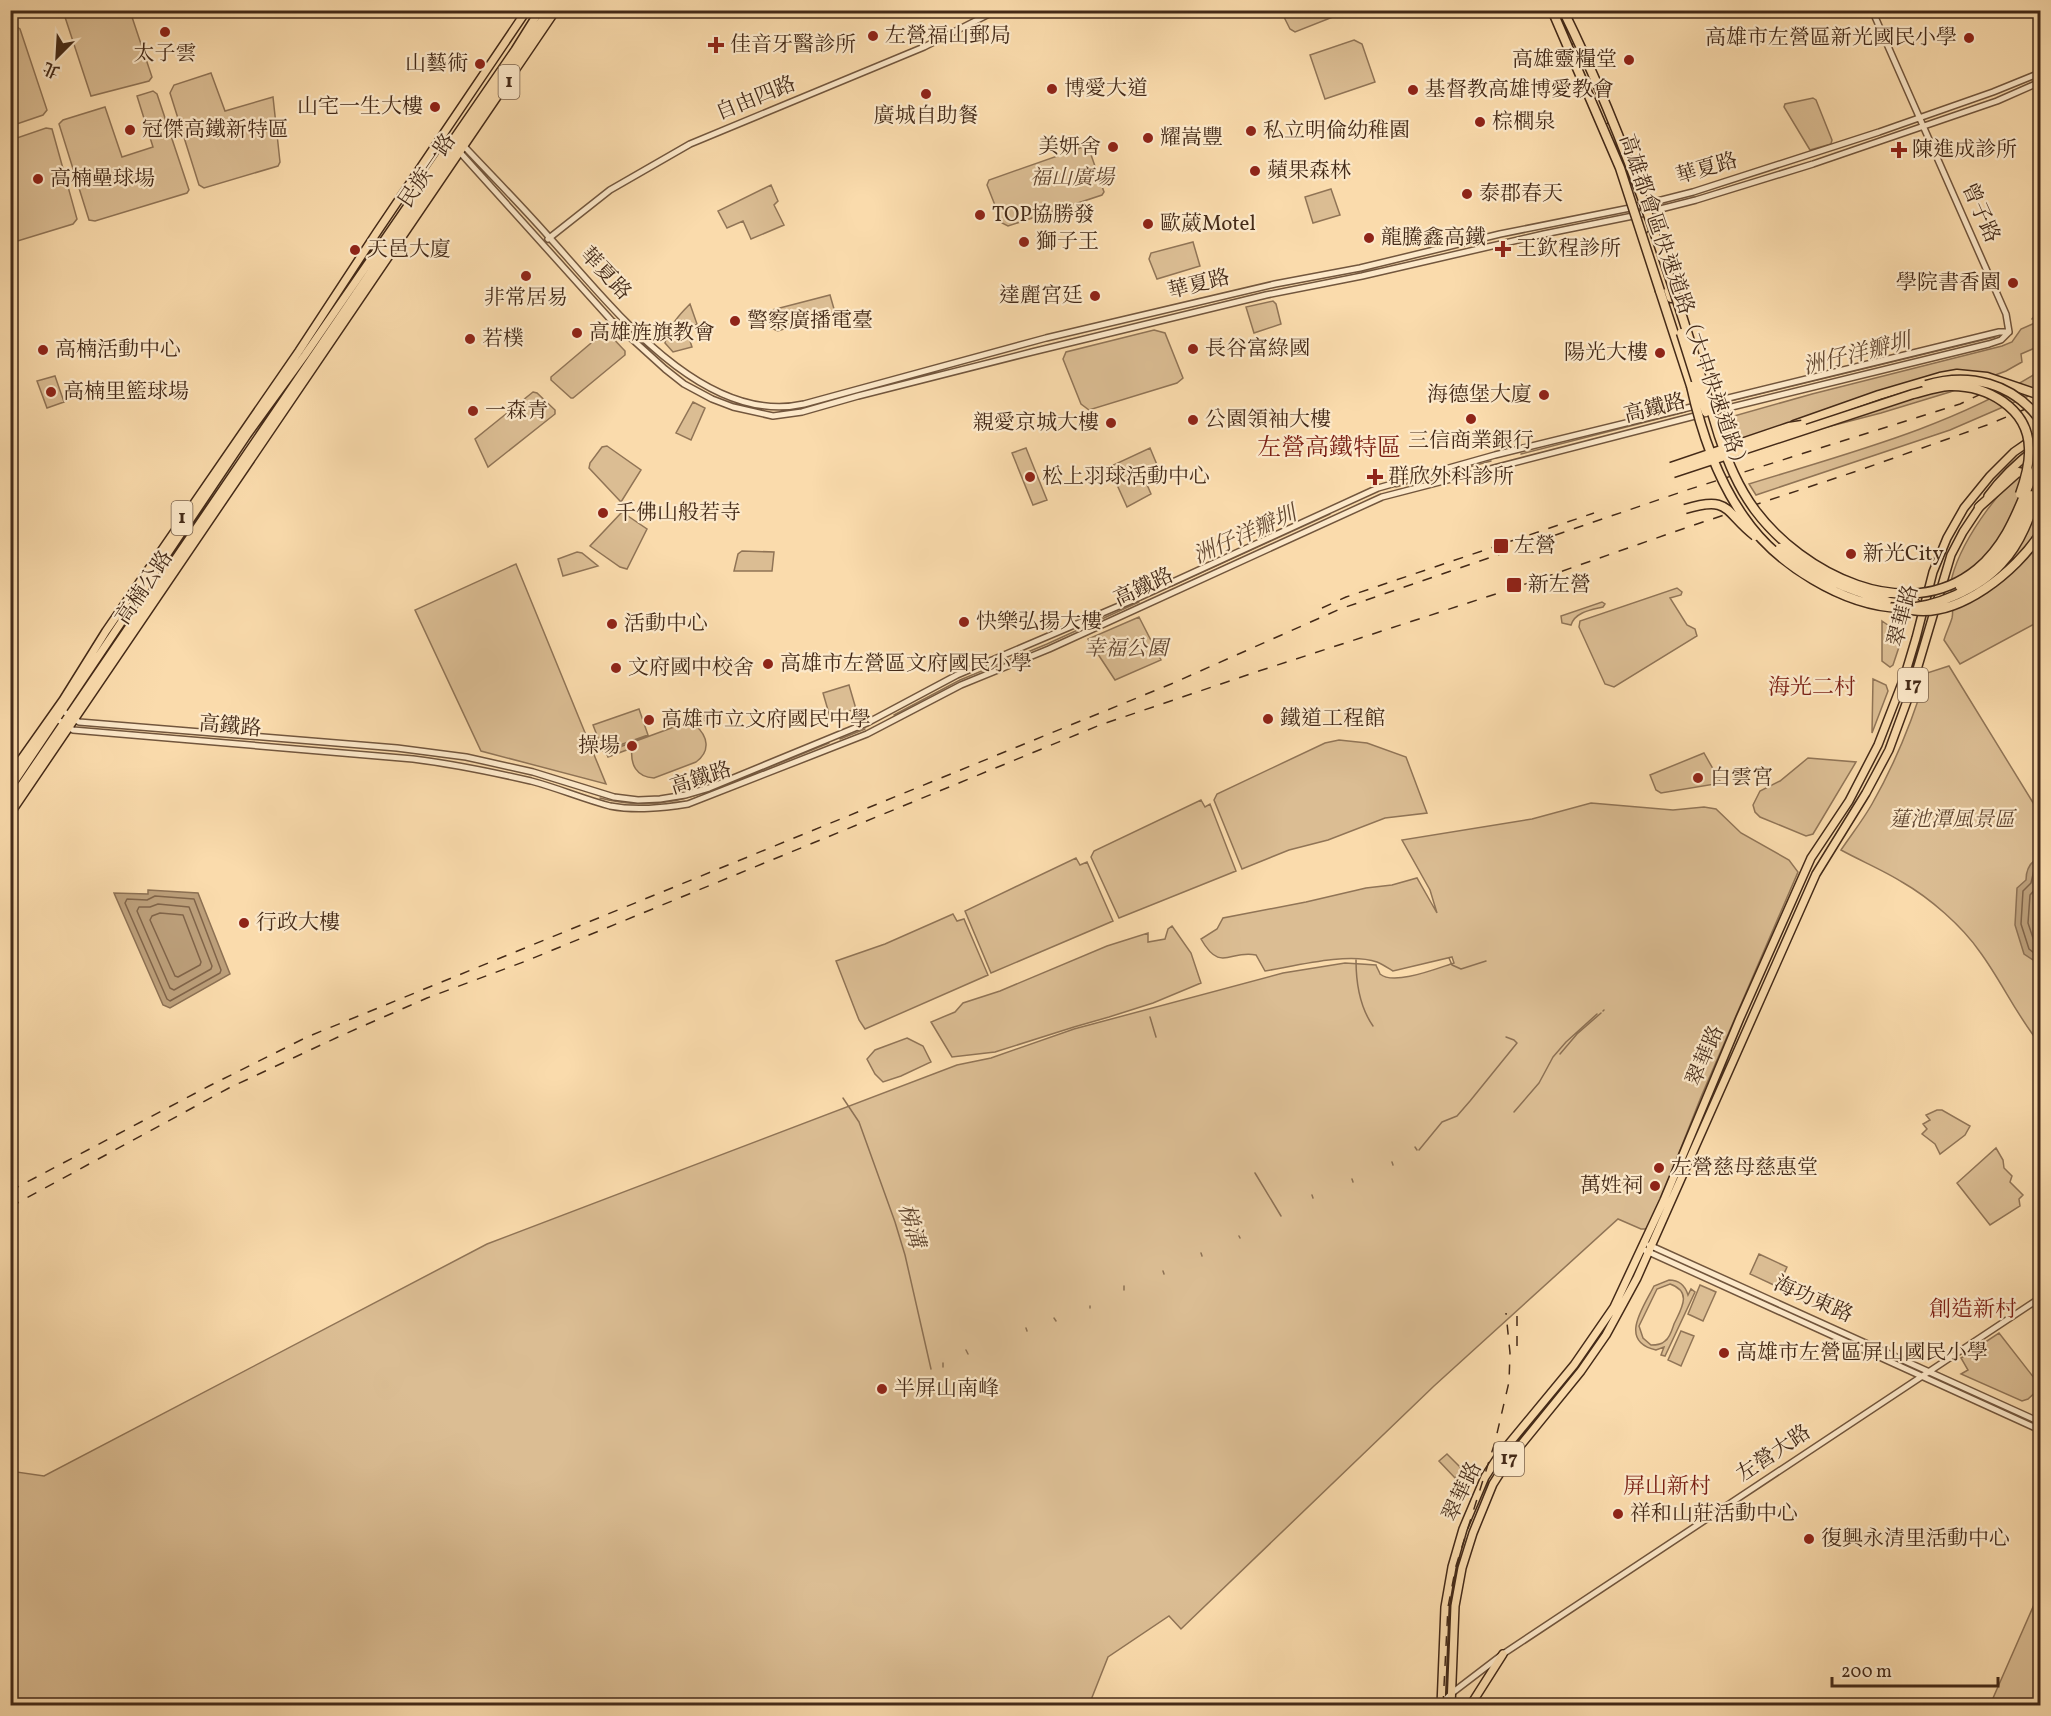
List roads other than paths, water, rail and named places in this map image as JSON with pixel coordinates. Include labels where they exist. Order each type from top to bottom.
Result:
[{"type":"highway","name":"高雄都會區快速道路（大中快速道路）","points":[[1552,10],[1620,168],[1691,386],[1697,413],[1722,478],[1733,501],[1759,535],[1787,562],[1809,577],[1837,591],[1881,606],[1902,608],[1932,603],[1959,595],[1977,586],[1991,575],[2011,552],[2019,538],[2040,486]]},
{"type":"highway","name":"高雄都會區快速道路（大中快速道路）","points":[[1563,10],[1585,55],[1649,215],[1719,436],[1732,470],[1755,510],[1791,548],[1822,569],[1880,592],[1896,594],[1926,592],[1943,588],[1976,570],[2001,544],[2015,519],[2040,460]]},
{"type":"highway","points":[[1575,48],[1642,218],[1660,291]]},
{"type":"highway","points":[[1643,209],[1699,392],[1719,436]]},
{"type":"highway","points":[[2007,532],[2025,480],[2029,456],[2028,438],[2022,420],[2011,407],[1995,396],[1970,388],[1948,386],[1913,394],[1672,470],[1879,394],[1940,376],[1957,374],[1994,379],[2040,395]]},
{"type":"highway","points":[[1789,427],[1809,423],[1941,381],[1962,379],[1981,381],[2009,391],[2025,403],[2040,420]]},
{"type":"highway","points":[[1691,386],[1719,460],[1734,491],[1750,517],[1786,553],[1836,584],[1887,601],[1936,604]]},
{"type":"highway","points":[[1822,569],[1839,581],[1885,598],[1905,600],[1945,594],[1979,575],[2000,554],[2020,524],[2034,484],[2032,478],[2018,472],[1979,507]]},
{"type":"highway","points":[[1685,509],[1706,503],[1722,505],[1747,530],[1787,562]]},
{"type":"highway","points":[[1902,608],[1920,611],[1937,609],[1979,592],[2009,570],[2028,551],[2040,534]]},
{"type":"main road","name":"民族一路","points":[[314,328],[527,10]]},
{"type":"main road","name":"民族一路","points":[[459,146],[540,10]]},
{"type":"main road","name":"民族一路","points":[[459,146],[549,10]]},
{"type":"main road","name":"民族一路","points":[[321,346],[556,10]]},
{"type":"main road","name":"高楠公路","points":[[10,775],[58,714],[106,631],[314,328]]},
{"type":"main road","name":"高楠公路","points":[[10,788],[247,435],[321,346]]},
{"type":"main road","name":"高楠公路","points":[[10,802],[73,718],[321,346]]},
{"type":"main road","name":"翠華路","points":[[1451,1706],[1453,1630],[1458,1587],[1473,1533],[1493,1484],[1507,1461],[1581,1371],[1620,1312],[1740,1018],[1811,858],[1849,801],[1878,745],[1904,678],[1939,553],[1964,508],[1990,476],[2014,452],[2040,434]]},
{"type":"main road","name":"翠華路","points":[[1441,1705],[1445,1607],[1452,1567],[1463,1529],[1485,1477],[1498,1457],[1574,1365],[1600,1329],[1647,1247],[1816,874],[1866,793],[1889,750],[1910,693],[1951,555],[1979,507],[1998,482],[2040,445]]},
{"type":"main road","points":[[106,631],[124,643]]},
{"type":"main road","name":"高楠公路","points":[[10,814],[67,726]]},
{"type":"main road","points":[[1470,1706],[1503,1654]]},
{"type":"street","name":"自由四路","points":[[543,244],[610,190],[690,144],[924,47],[998,10]]},
{"type":"street","name":"曾子路","points":[[1872,10],[2007,318],[2009,332]]},
{"type":"street","name":"華夏路","points":[[459,146],[550,237],[627,322],[665,357],[689,376],[735,399],[758,406],[781,407],[804,404],[1046,338],[1275,284],[1360,268],[1531,227],[1643,209],[1993,93],[2039,74]]},
{"type":"street","points":[[2039,74],[2040,82]]},
{"type":"street","name":"華夏路","points":[[459,146],[616,325],[684,384],[733,407],[773,416],[802,412],[1032,352],[1266,295],[1356,277],[1748,185],[1997,101],[2040,82]]},
{"type":"street","name":"高鐵路","points":[[58,714],[79,722],[397,748],[466,757],[533,772],[614,796],[638,800],[685,795],[709,788],[867,723],[957,675],[1140,597],[1378,488],[1495,455],[1704,403],[1999,332],[2009,332]]},
{"type":"street","name":"高鐵路","points":[[58,714],[67,726],[74,730],[360,753],[458,765],[531,782],[611,806],[636,809],[688,804],[867,734],[961,685],[1089,631],[1382,497],[1691,417],[1989,344],[2001,340],[2009,332]]},
{"type":"street","points":[[148,736],[152,728]]},
{"type":"street","name":"海功東路","points":[[1647,1247],[2040,1430]]},
{"type":"street","name":"海功東路","points":[[1747,1293],[1929,1371],[2040,1422]]},
{"type":"street","name":"左營大路","points":[[1441,1705],[1452,1693],[1503,1654],[2040,1298]]},
{"type":"water","points":[[2040,847],[2040,969],[2039,964],[2024,954],[2015,925],[2017,888],[2026,880],[2029,867],[2038,858]]},
{"type":"water","points":[[148,890],[198,893],[230,974],[170,1008],[163,1005],[114,893],[148,894]]},
{"type":"waterway","name":"洲仔洋瓣圳","points":[[2032,319],[2040,310]]},
{"type":"waterway","name":"洲仔洋瓣圳","points":[[1726,402],[1995,337]]},
{"type":"waterway","name":"洲仔洋瓣圳","points":[[1521,454],[1685,412]]},
{"type":"waterway","name":"洲仔洋瓣圳","points":[[1396,487],[1491,461]]},
{"type":"waterway","name":"洲仔洋瓣圳","points":[[1172,586],[1330,514]]},
{"type":"waterway","name":"洲仔洋瓣圳","points":[[894,715],[960,680],[1139,602]]},
{"type":"waterway","name":"洲仔洋瓣圳","points":[[840,739],[865,729]]},
{"type":"waterway","name":"洲仔洋瓣圳","points":[[600,798],[640,804],[694,796],[829,743]]},
{"type":"waterway","points":[[1449,958],[1452,965],[1461,969],[1486,961]]},
{"type":"waterway","name":"梯溝","points":[[1356,960],[1359,994],[1364,1010],[1373,1026]]},
{"type":"waterway","points":[[1560,1054],[1577,1034],[1601,1013]]},
{"type":"waterway","points":[[1514,1112],[1539,1083],[1553,1057],[1597,1014]]},
{"type":"waterway","points":[[1150,1017],[1156,1037]]},
{"type":"waterway","points":[[1419,1150],[1442,1122],[1457,1116],[1517,1043],[1506,1037]]},
{"type":"waterway","name":"梯溝","points":[[843,1098],[859,1122],[895,1222],[905,1255],[931,1369]]},
{"type":"waterway","name":"梯溝","points":[[1255,1173],[1281,1216]]},
{"type":"waterway","points":[[966,1350],[968,1354]]},
{"type":"railway","points":[[10,1191],[307,1037],[1171,684],[1340,609],[1687,490],[1960,404],[1998,386]]},
{"type":"railway","points":[[10,1207],[229,1088],[338,1037],[427,998],[526,961],[1100,725],[1514,588],[1860,470],[1987,425],[2040,403]]},
{"type":"railway","points":[[1322,608],[1346,597],[1594,513]]},
{"type":"railway","points":[[1443,1706],[1448,1607],[1456,1566],[1495,1442],[1509,1382],[1510,1353],[1506,1313]]},
{"type":"railway","points":[[1517,1316],[1517,1349]]},
{"type":"place","name":"太子雲","points":[[165,32]]},
{"type":"place","name":"左營福山郵局","points":[[873,36]]},
{"type":"place","name":"高雄市左營區新光國民小學","points":[[1969,38]]},
{"type":"place","name":"佳音牙醫診所","points":[[716,45]]},
{"type":"place","name":"高雄靈糧堂","points":[[1629,60]]},
{"type":"place","name":"山藝術","points":[[480,64]]},
{"type":"place","name":"博愛大道","points":[[1052,89]]},
{"type":"place","name":"基督教高雄博愛教會","points":[[1413,90]]},
{"type":"place","name":"廣城自助餐","points":[[926,94]]},
{"type":"place","name":"山宅一生大樓","points":[[435,107]]},
{"type":"place","name":"棕櫚泉","points":[[1480,122]]},
{"type":"place","name":"冠傑高鐵新特區","points":[[130,130]]},
{"type":"place","name":"私立明倫幼稚園","points":[[1251,131]]},
{"type":"place","name":"耀嵩豐","points":[[1148,138]]},
{"type":"place","name":"美妍舍","points":[[1113,147]]},
{"type":"place","name":"陳進成診所","points":[[1899,150]]},
{"type":"place","name":"蘋果森林","points":[[1255,171]]},
{"type":"place","name":"高楠壘球場","points":[[38,179]]},
{"type":"place","name":"泰郡春天","points":[[1467,194]]},
{"type":"place","name":"TOP協勝發","points":[[980,215]]},
{"type":"place","name":"歐葳Motel","points":[[1148,224]]},
{"type":"place","name":"龍騰鑫高鐵","points":[[1369,238]]},
{"type":"place","name":"獅子王","points":[[1024,242]]},
{"type":"place","name":"王欽程診所","points":[[1503,249]]},
{"type":"place","name":"天邑大廈","points":[[355,250]]},
{"type":"place","name":"非常居易","points":[[526,276]]},
{"type":"place","name":"學院書香園","points":[[2013,283]]},
{"type":"place","name":"達麗宮廷","points":[[1095,296]]},
{"type":"place","name":"警察廣播電臺","points":[[735,321]]},
{"type":"place","name":"高雄旌旗教會","points":[[577,333]]},
{"type":"place","name":"若樸","points":[[470,339]]},
{"type":"place","name":"長谷富綠國","points":[[1193,349]]},
{"type":"place","name":"高楠活動中心","points":[[43,350]]},
{"type":"place","name":"陽光大樓","points":[[1660,353]]},
{"type":"place","name":"高楠里籃球場","points":[[51,392]]},
{"type":"place","name":"海德堡大廈","points":[[1544,395]]},
{"type":"place","name":"一森青","points":[[473,411]]},
{"type":"place","name":"三信商業銀行","points":[[1471,419]]},
{"type":"place","name":"公園領袖大樓","points":[[1193,420]]},
{"type":"place","name":"親愛京城大樓","points":[[1111,423]]},
{"type":"place","name":"松上羽球活動中心","points":[[1030,477]]},
{"type":"place","name":"群欣外科診所","points":[[1375,477]]},
{"type":"place","name":"千佛山般若寺","points":[[603,513]]},
{"type":"place","name":"左營","points":[[1501,546]]},
{"type":"place","name":"新光City","points":[[1851,554]]},
{"type":"place","name":"新左營","points":[[1514,585]]},
{"type":"place","name":"快樂弘揚大樓","points":[[964,622]]},
{"type":"place","name":"活動中心","points":[[612,624]]},
{"type":"place","name":"高雄市左營區文府國民小學","points":[[768,664]]},
{"type":"place","name":"文府國中校舍","points":[[616,668]]},
{"type":"place","name":"鐵道工程館","points":[[1268,719]]},
{"type":"place","name":"高雄市立文府國民中學","points":[[649,720]]},
{"type":"place","name":"操場","points":[[632,746]]},
{"type":"place","name":"白雲宮","points":[[1698,778]]},
{"type":"place","name":"行政大樓","points":[[244,923]]},
{"type":"place","name":"左營慈母慈惠堂","points":[[1659,1168]]},
{"type":"place","name":"萬姓祠","points":[[1655,1186]]},
{"type":"place","name":"高雄市左營區屏山國民小學","points":[[1724,1353]]},
{"type":"place","name":"半屏山南峰","points":[[882,1389]]},
{"type":"place","name":"祥和山莊活動中心","points":[[1618,1514]]},
{"type":"place","name":"復興永清里活動中心","points":[[1809,1539]]},
{"type":"district","name":"左營高鐵特區","points":[[1329,449]]},
{"type":"district","name":"海光二村","points":[[1812,688]]},
{"type":"district","name":"創造新村","points":[[1973,1310]]},
{"type":"district","name":"屏山新村","points":[[1667,1487]]},
{"type":"park label","name":"福山廣場","points":[[1072,178]]},
{"type":"park label","name":"幸福公園","points":[[1126,649]]},
{"type":"park label","name":"蓮池潭風景區","points":[[1952,820]]}]
